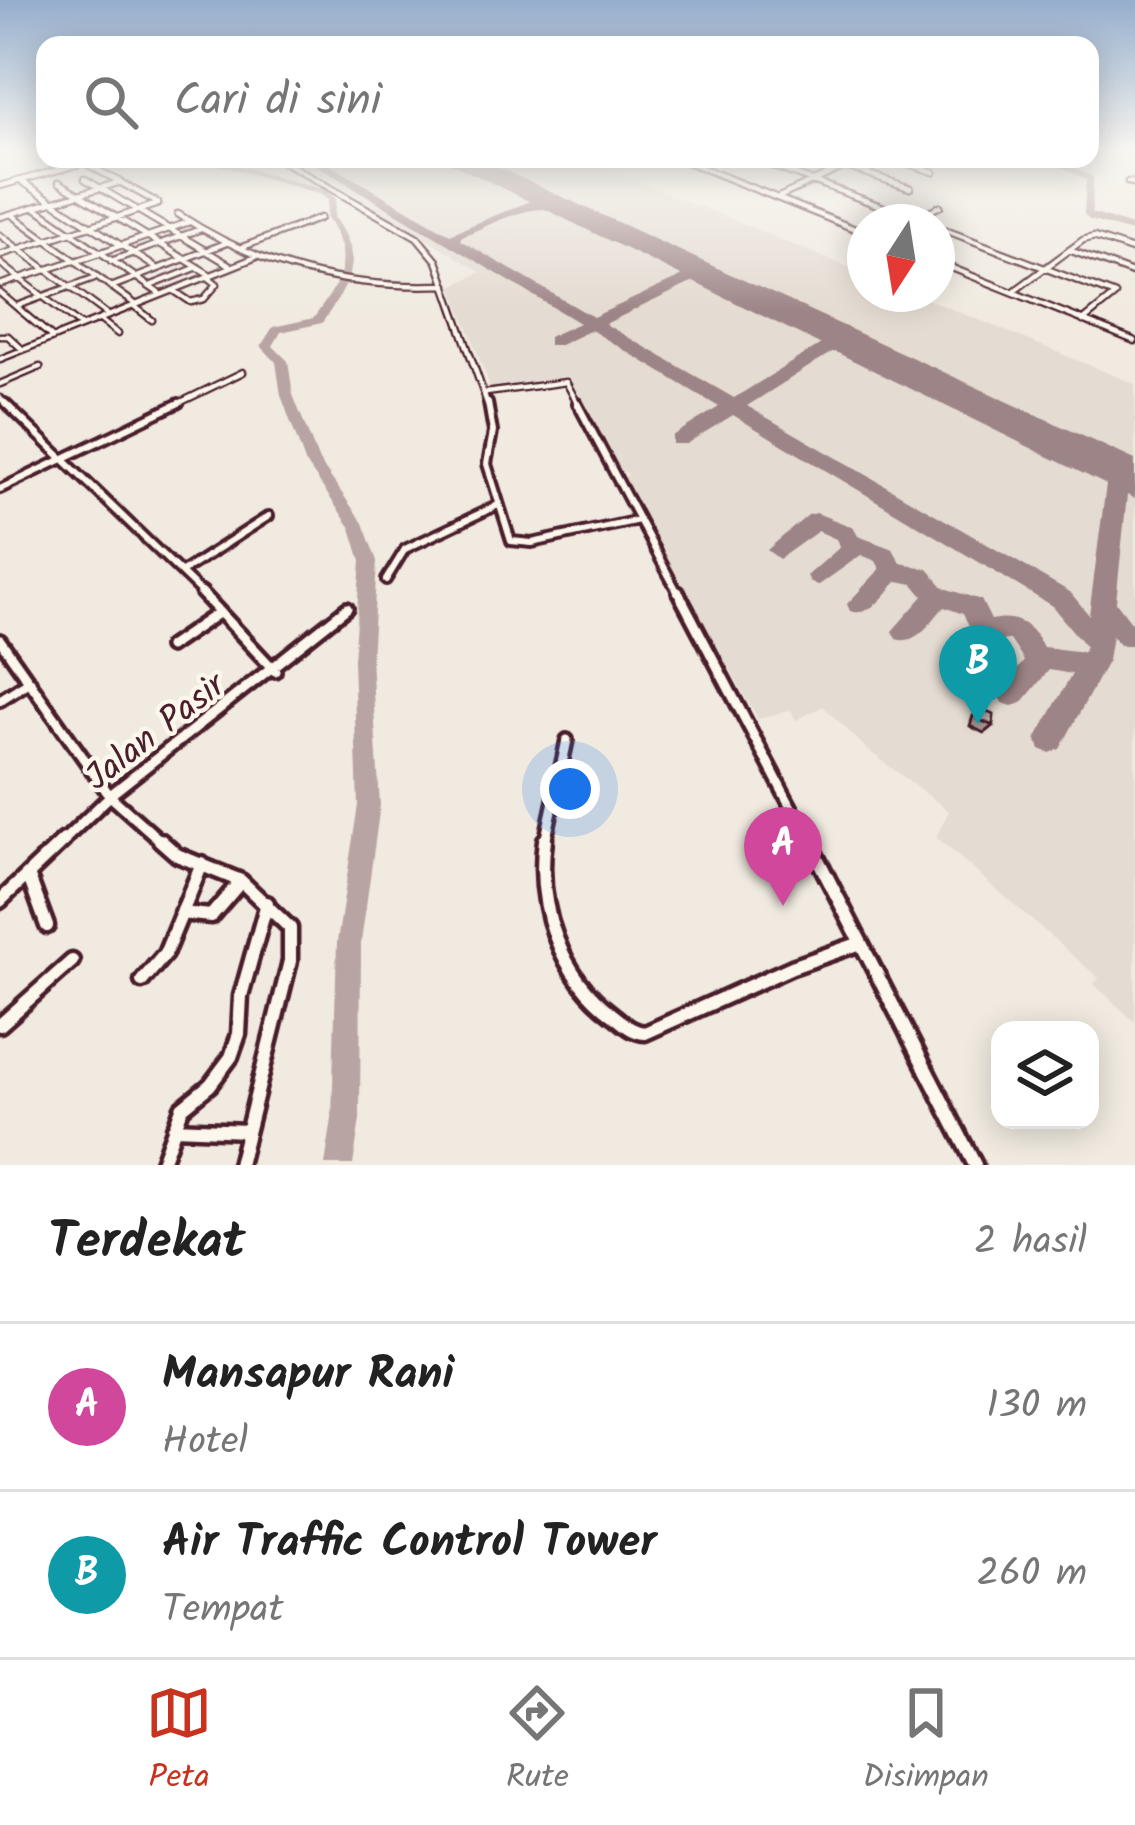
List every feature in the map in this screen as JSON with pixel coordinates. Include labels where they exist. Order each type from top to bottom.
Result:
[{"type":"street","points":[[0,218],[47,203]]},
{"type":"street","points":[[60,203],[158,269]]},
{"type":"street","points":[[92,203],[218,284],[202,300],[191,302],[173,290]]},
{"type":"street","points":[[126,203],[232,266]]},
{"type":"street","points":[[82,326],[0,259],[17,249],[157,203]]},
{"type":"street","points":[[357,203],[417,237],[437,261],[486,393],[494,432],[487,464],[514,544],[640,520]]},
{"type":"street","points":[[791,203],[847,226]]},
{"type":"street","points":[[34,207],[161,295]]},
{"type":"street","points":[[11,214],[152,320]]},
{"type":"street","points":[[178,214],[254,258],[303,278],[446,285]]},
{"type":"street","points":[[238,249],[320,218]]},
{"type":"street","points":[[53,338],[0,289],[20,278],[189,222]]},
{"type":"street","points":[[211,233],[227,228]]},
{"type":"street","points":[[111,261],[202,229]]},
{"type":"street","points":[[955,234],[1115,295],[1083,321]]},
{"type":"street","points":[[0,235],[109,316]]},
{"type":"street","points":[[1012,292],[1067,250],[1094,237],[1135,251]]},
{"type":"street","points":[[110,287],[227,243]]},
{"type":"street","points":[[1067,250],[1135,274]]},
{"type":"street","points":[[0,359],[254,258]]},
{"type":"street","points":[[149,287],[198,267]]},
{"type":"street","points":[[955,269],[1135,341]]},
{"type":"street","points":[[17,306],[96,278]]},
{"type":"street","points":[[100,319],[118,334]]},
{"type":"street","points":[[0,336],[8,336],[23,350]]},
{"type":"street","points":[[0,384],[40,367]]},
{"type":"street","points":[[0,489],[243,372]]},
{"type":"street","points":[[486,393],[566,382],[780,784],[974,1165]]},
{"type":"street","points":[[0,398],[182,572],[275,671]]},
{"type":"street","points":[[386,580],[394,560],[416,541],[498,505]]},
{"type":"street","points":[[182,572],[269,517]]},
{"type":"street","name":"Jalan Pasir","points":[[0,901],[110,796],[275,671],[347,608]]},
{"type":"street","points":[[169,646],[220,612]]},
{"type":"street","points":[[0,640],[110,796],[177,855],[241,881],[290,928],[294,939],[239,1165]]},
{"type":"street","points":[[0,700],[30,680]]},
{"type":"street","points":[[567,740],[544,850],[546,892],[556,935],[575,978],[591,1000],[611,1009],[632,1032],[645,1033],[792,967],[858,944]]},
{"type":"street","points":[[142,981],[165,954],[202,864]]},
{"type":"street","points":[[29,878],[47,926]]},
{"type":"street","points":[[182,914],[211,916],[241,881]]},
{"type":"street","points":[[161,1165],[182,1108],[211,1085],[231,1058],[239,1034],[241,996],[267,903]]},
{"type":"street","points":[[0,1025],[72,961]]},
{"type":"street","points":[[174,1128],[247,1131]]},
{"type":"shaded area","points":[[369,203],[692,203],[847,267],[847,312],[955,310],[1135,384],[1135,1022],[1094,984],[1099,978],[936,837],[949,811],[869,751],[823,706],[796,720],[791,710],[758,719],[622,479],[629,474],[617,469],[569,376],[491,389],[452,286],[481,272]]},
{"type":"building","points":[[981,709],[994,715],[993,726],[978,719]]},
{"type":"waterway","points":[[332,203],[330,217],[349,257],[343,281],[318,321],[277,329],[267,346],[282,361],[287,395],[312,462],[358,527],[369,561],[362,659],[369,805],[349,942],[346,1119],[339,1165]]},
{"type":"waterway","points":[[1089,203],[1092,218],[1135,230]]},
{"type":"taxiway","points":[[388,203],[452,241]]},
{"type":"taxiway","points":[[531,207],[536,203]]},
{"type":"taxiway","points":[[531,207],[551,205],[569,212]]},
{"type":"taxiway","points":[[452,241],[457,233],[531,207]]},
{"type":"taxiway","points":[[452,241],[592,323]]},
{"type":"taxiway","points":[[592,323],[699,274]]},
{"type":"taxiway","points":[[554,341],[592,323]]},
{"type":"taxiway","points":[[592,323],[733,406]]},
{"type":"taxiway","points":[[822,332],[831,342],[827,348]]},
{"type":"taxiway","points":[[733,406],[827,348]]},
{"type":"taxiway","points":[[827,348],[862,351]]},
{"type":"taxiway","points":[[679,440],[733,406]]},
{"type":"taxiway","points":[[733,406],[1061,599],[1097,642]]},
{"type":"taxiway","points":[[1086,458],[1111,472],[1117,485],[1103,604]]},
{"type":"taxiway","points":[[779,550],[816,521],[845,533],[851,546]]},
{"type":"taxiway","points":[[819,576],[858,545],[885,555],[893,571]]},
{"type":"taxiway","points":[[859,604],[893,571]]},
{"type":"taxiway","points":[[893,571],[920,576],[938,597]]},
{"type":"taxiway","points":[[905,631],[938,597]]},
{"type":"taxiway","points":[[938,597],[955,598],[972,607],[984,631]]},
{"type":"taxiway","points":[[1094,660],[1103,604]]},
{"type":"taxiway","points":[[1103,604],[1128,637]]},
{"type":"taxiway","points":[[955,663],[987,633],[1009,628],[1019,632],[1037,661]]},
{"type":"taxiway","points":[[1012,694],[1043,658],[1082,664],[1094,660]]},
{"type":"taxiway","points":[[1050,739],[1094,660]]},
{"type":"runway","points":[[550,203],[1135,481]]},
{"type":"place","name":"Air Traffic Control Tower","points":[[978,724]]},
{"type":"place","name":"Mansapur Rani","points":[[783,906]]}]
